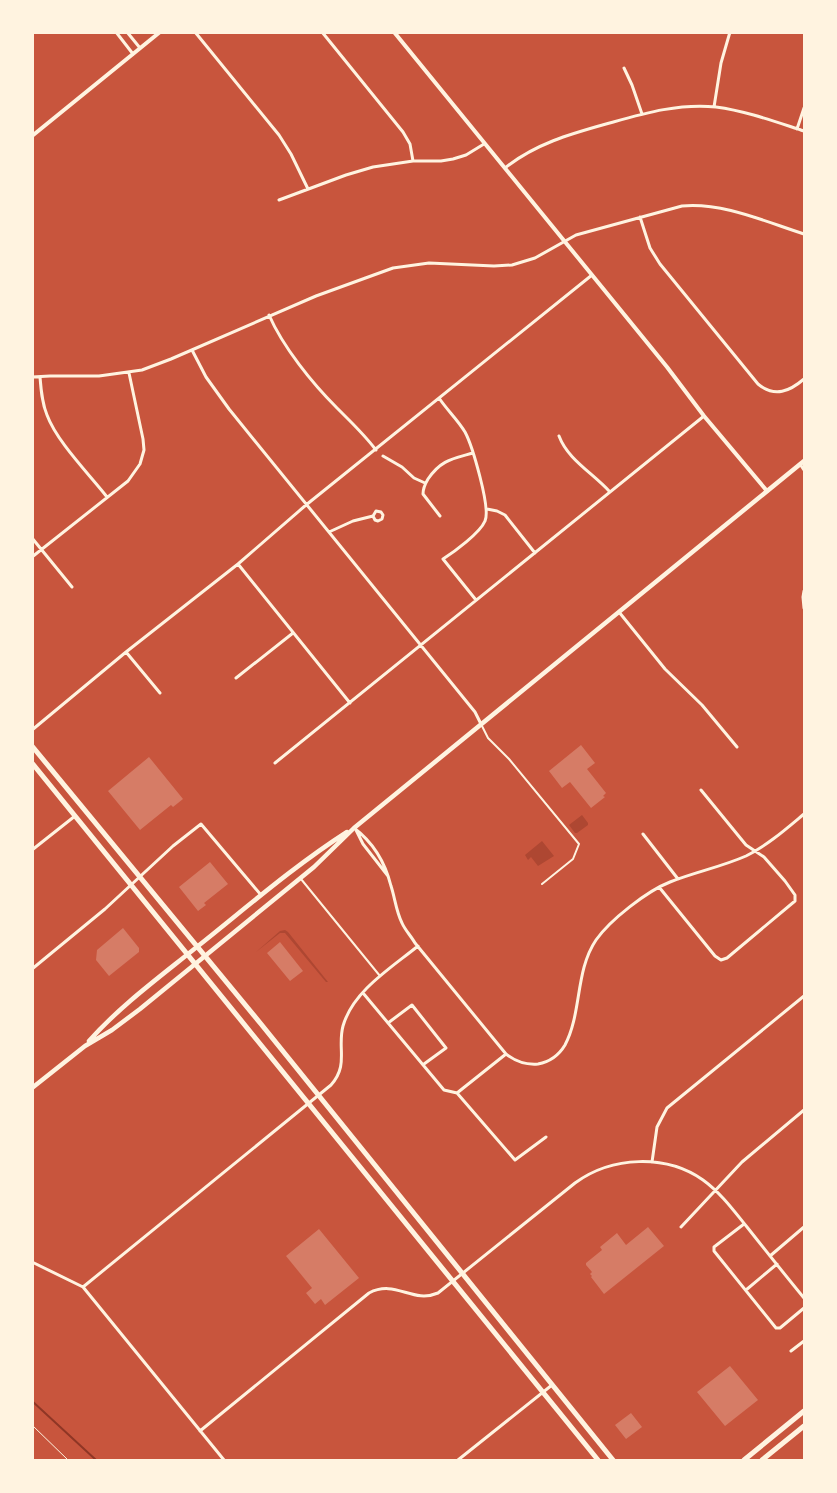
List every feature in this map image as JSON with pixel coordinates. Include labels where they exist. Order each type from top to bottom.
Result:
[{"type":"main road","points":[[32,1088],[85,1046],[124,1022],[300,879],[354,828],[802,462]]},
{"type":"main road","points":[[32,746],[205,956],[613,1460]]},
{"type":"main road","points":[[32,763],[598,1460]]},
{"type":"main road","points":[[85,1046],[122,1008],[188,954],[261,895],[319,851],[354,828]]},
{"type":"main road","points":[[744,1460],[804,1411]]},
{"type":"main road","points":[[762,1460],[804,1426]]},
{"type":"street","points":[[116,32],[134,54]]},
{"type":"street","points":[[127,32],[140,48]]},
{"type":"street","points":[[32,136],[160,32]]},
{"type":"street","points":[[195,32],[279,135],[291,154],[308,189]]},
{"type":"street","points":[[322,32],[403,132],[410,144],[413,161]]},
{"type":"street","points":[[394,32],[704,416],[767,491]]},
{"type":"street","points":[[714,107],[721,63],[730,32]]},
{"type":"street","points":[[624,68],[642,114]]},
{"type":"street","points":[[505,168],[552,140],[642,114],[677,107],[714,107],[743,112],[804,131]]},
{"type":"street","points":[[797,129],[804,108]]},
{"type":"street","points":[[279,200],[373,167],[413,161],[453,159],[466,155],[484,144]]},
{"type":"street","points":[[32,377],[99,376],[129,372],[158,365],[269,315],[393,268],[429,264],[512,265],[535,258],[576,235],[682,206],[707,205],[804,234]]},
{"type":"street","points":[[640,217],[650,248],[660,264],[758,384],[770,391],[782,392],[794,388],[804,379]]},
{"type":"street","points":[[32,730],[592,275]]},
{"type":"street","points":[[269,315],[292,355],[328,398],[360,429],[376,450]]},
{"type":"street","points":[[192,350],[218,395],[306,506],[475,712],[481,724]]},
{"type":"street","points":[[32,557],[134,474],[140,464],[144,450],[143,438],[129,372]]},
{"type":"street","points":[[40,376],[43,403],[51,426],[107,497]]},
{"type":"street","points":[[439,398],[465,433],[473,453],[486,509],[487,516],[482,526],[443,559],[476,600]]},
{"type":"street","points":[[275,763],[704,416]]},
{"type":"street","points":[[559,436],[562,445],[569,454],[610,492]]},
{"type":"street","points":[[440,516],[423,494],[426,483],[441,463],[473,453]]},
{"type":"street","points":[[383,456],[402,467],[414,478],[426,483]]},
{"type":"street","points":[[802,462],[804,470]]},
{"type":"street","points":[[486,509],[505,515],[535,553]]},
{"type":"street","points":[[328,532],[353,521],[373,516]]},
{"type":"street","points":[[32,538],[72,586]]},
{"type":"street","points":[[238,564],[350,703]]},
{"type":"street","points":[[804,591],[804,608]]},
{"type":"street","points":[[619,612],[665,669],[702,705],[737,747]]},
{"type":"street","points":[[236,678],[293,633]]},
{"type":"street","points":[[126,652],[160,693]]},
{"type":"street","points":[[659,887],[715,956],[721,960],[727,958],[795,901],[795,895],[785,881],[764,857],[746,846],[701,790]]},
{"type":"street","points":[[354,828],[367,838],[386,865],[401,922],[418,946],[506,1054],[522,1063],[535,1064],[552,1059],[561,1051],[569,1034],[585,964],[593,945],[609,925],[659,887],[755,851],[804,814]]},
{"type":"street","points":[[32,850],[75,816]]},
{"type":"street","points":[[32,968],[94,919],[173,846],[201,824],[261,895]]},
{"type":"street","points":[[354,828],[363,844],[389,878]]},
{"type":"street","points":[[643,834],[678,879]]},
{"type":"street","points":[[83,1286],[333,1082],[340,1070],[344,1025],[352,1008],[363,993],[380,977],[418,946]]},
{"type":"street","points":[[363,993],[444,1090],[457,1093],[515,1160],[546,1138]]},
{"type":"street","points":[[652,1162],[657,1127],[667,1108],[804,996]]},
{"type":"street","points":[[388,1023],[412,1005],[446,1048],[424,1064]]},
{"type":"street","points":[[457,1093],[506,1054]]},
{"type":"street","points":[[32,1079],[38,1084]]},
{"type":"street","points":[[681,1228],[747,1157],[804,1110]]},
{"type":"street","points":[[200,1431],[369,1293],[379,1289],[390,1288],[416,1296],[427,1297],[438,1293],[581,1178],[612,1165],[629,1162],[652,1162],[681,1168],[696,1175],[716,1190],[804,1298]]},
{"type":"street","points":[[744,1224],[714,1247],[714,1251],[776,1328],[780,1328],[804,1308]]},
{"type":"street","points":[[770,1256],[804,1227]]},
{"type":"street","points":[[32,1262],[83,1286],[224,1460]]},
{"type":"street","points":[[746,1290],[777,1264]]},
{"type":"street","points":[[791,1351],[804,1341]]},
{"type":"street","points":[[458,1460],[552,1385]]},
{"type":"lane","points":[[481,724],[488,738],[509,758],[579,844],[573,859],[542,884]]},
{"type":"lane","points":[[300,879],[380,977]]},
{"type":"path","points":[[32,1425],[68,1460]]},
{"type":"shaded area","points":[[582,815],[588,825],[575,833],[569,825]]},
{"type":"shaded area","points":[[542,841],[554,856],[538,866],[531,857],[528,860],[525,855]]},
{"type":"shaded area","points":[[285,930],[328,982],[326,982],[285,933],[280,933],[256,952],[280,931]]},
{"type":"building","points":[[581,745],[595,763],[587,769],[606,793],[603,796],[605,797],[591,808],[570,782],[562,788],[549,771]]},
{"type":"building","points":[[149,757],[183,799],[173,807],[171,805],[140,830],[108,791]]},
{"type":"building","points":[[210,862],[228,884],[204,903],[206,905],[198,911],[179,887]]},
{"type":"building","points":[[123,928],[139,948],[139,952],[109,976],[96,960],[97,950]]},
{"type":"building","points":[[280,942],[303,971],[290,981],[267,953]]},
{"type":"building","points":[[648,1227],[664,1246],[604,1294],[591,1277],[590,1274],[592,1272],[586,1263],[602,1250],[600,1247],[617,1233],[626,1245]]},
{"type":"building","points":[[319,1229],[359,1278],[325,1305],[321,1299],[315,1304],[306,1293],[312,1288],[286,1256]]},
{"type":"building","points":[[730,1366],[758,1400],[725,1426],[697,1392]]},
{"type":"building","points":[[631,1413],[642,1427],[626,1439],[615,1425]]},
{"type":"waterway","points":[[32,1401],[96,1460]]}]
